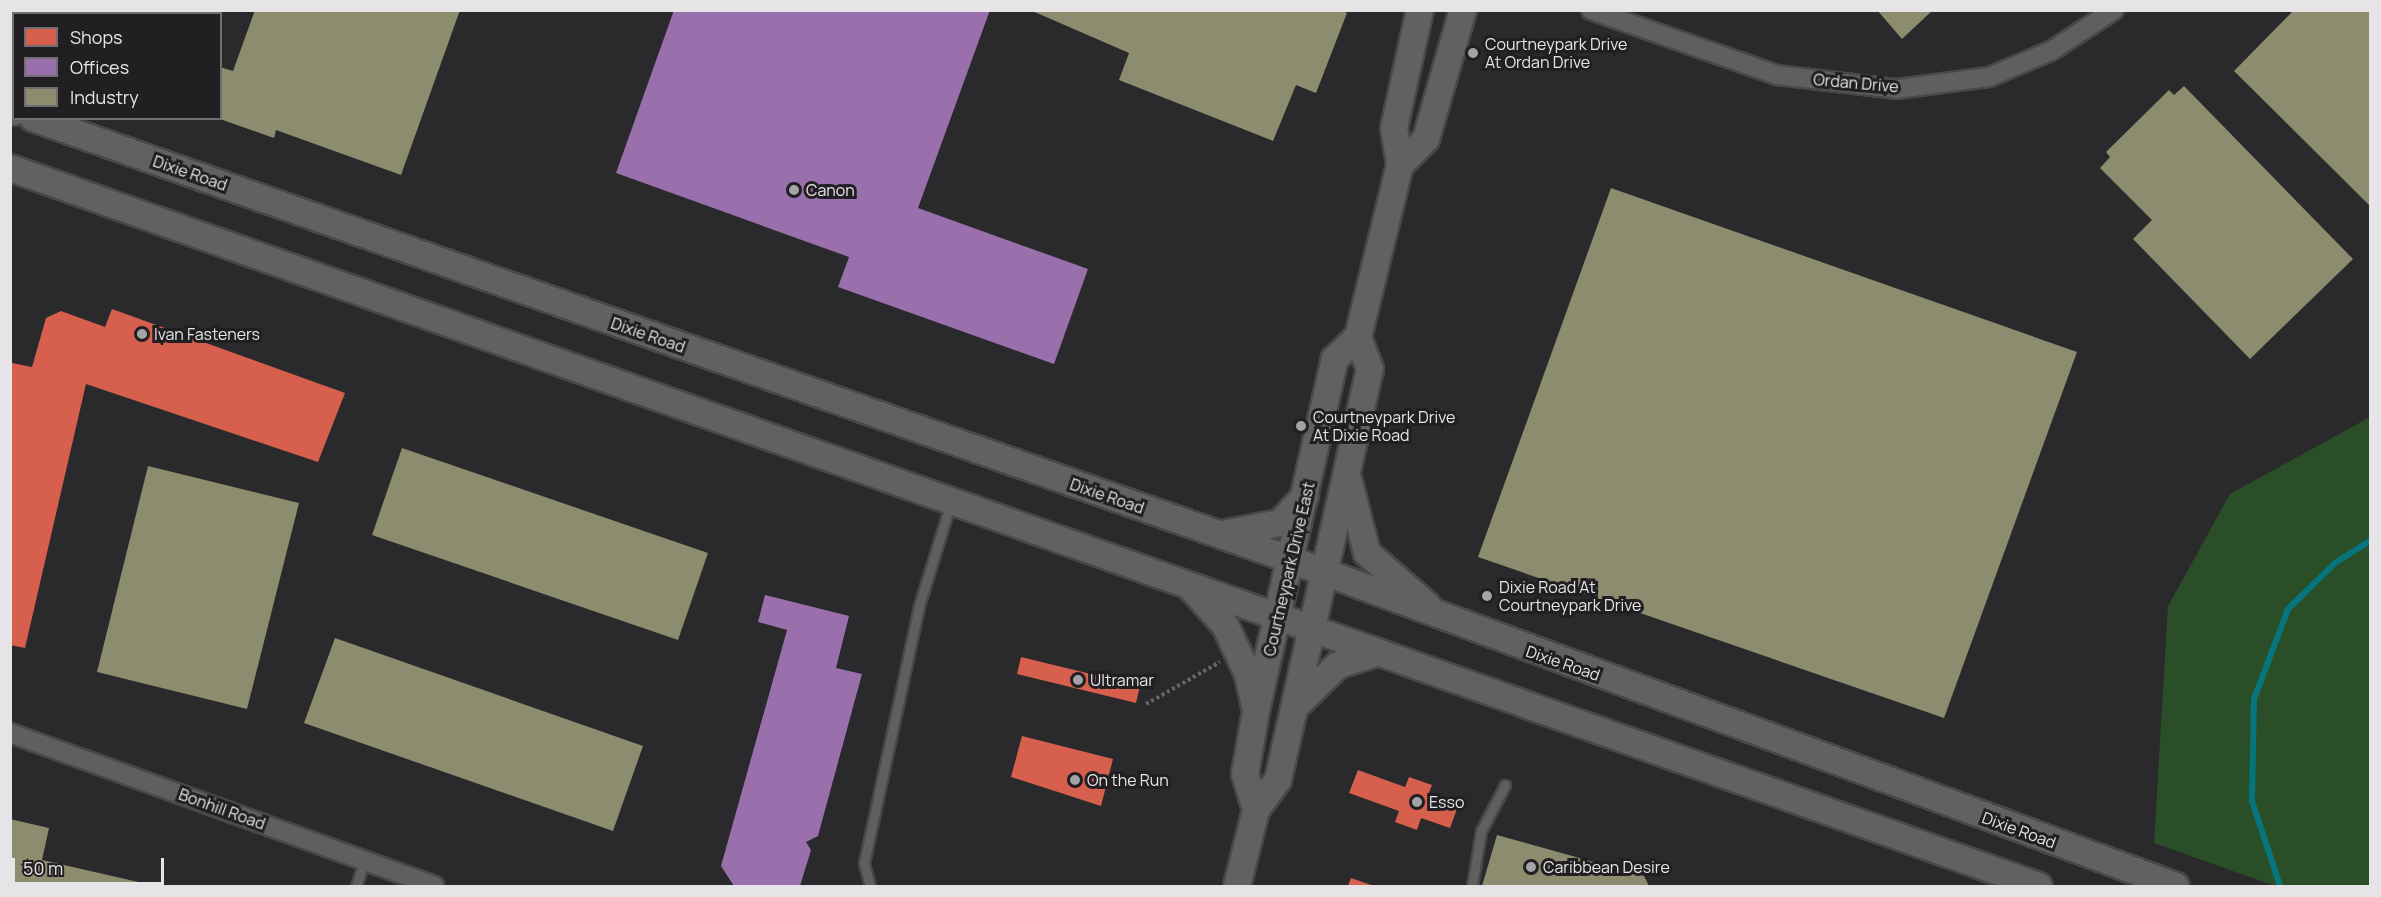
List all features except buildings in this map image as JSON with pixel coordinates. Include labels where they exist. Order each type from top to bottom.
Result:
[{"type":"main road","points":[[1358,337],[1400,165],[1394,128],[1420,10]]},
{"type":"main road","points":[[1400,165],[1426,140],[1463,10]]},
{"type":"main road","name":"Dixie Road","points":[[39,120],[1292,560],[1448,622],[2176,886]]},
{"type":"main road","points":[[73,120],[90,138]]},
{"type":"main road","points":[[10,168],[2039,886]]},
{"type":"main road","name":"Courtneypark Drive East","points":[[1237,886],[1256,810],[1278,780],[1312,629],[1322,572],[1370,369],[1358,337],[1335,359],[1308,490],[1256,711],[1245,774],[1256,810]]},
{"type":"main road","points":[[1347,466],[1354,517],[1367,553],[1448,622]]},
{"type":"main road","points":[[1215,534],[1280,523],[1308,490]]},
{"type":"main road","points":[[1191,587],[1225,625],[1248,674],[1256,711]]},
{"type":"main road","points":[[1293,710],[1326,673],[1377,653]]},
{"type":"street","name":"Ordan Drive","points":[[1591,10],[1778,75],[1897,89],[1989,77],[2051,51],[2114,10]]},
{"type":"street","name":"Bonhill Road","points":[[10,733],[434,886]]},
{"type":"lane","points":[[870,886],[864,863],[919,606],[951,502]]},
{"type":"lane","points":[[1472,886],[1481,831],[1505,785]]},
{"type":"lane","points":[[356,886],[364,861]]},
{"type":"path","points":[[1146,704],[1224,660]]},
{"type":"green space","points":[[2370,417],[2370,886],[2275,886],[2154,843],[2168,606],[2230,494]]},
{"type":"waterway","points":[[2280,886],[2252,801],[2254,699],[2288,609],[2335,563],[2370,541]]},
{"type":"place","name":"Courtneypark Drive At Ordan Drive","points":[[1473,53]]},
{"type":"place","name":"Canon","points":[[794,190]]},
{"type":"place","name":"Ivan Fasteners","points":[[142,334]]},
{"type":"place","name":"Courtneypark Drive At Dixie Road","points":[[1301,426]]},
{"type":"place","name":"Dixie Road At Courtneypark Drive","points":[[1487,596]]},
{"type":"place","name":"Ultramar","points":[[1078,680]]},
{"type":"place","name":"On the Run","points":[[1075,780]]},
{"type":"place","name":"Esso","points":[[1417,802]]},
{"type":"place","name":"Caribbean Desire","points":[[1531,867]]}]
